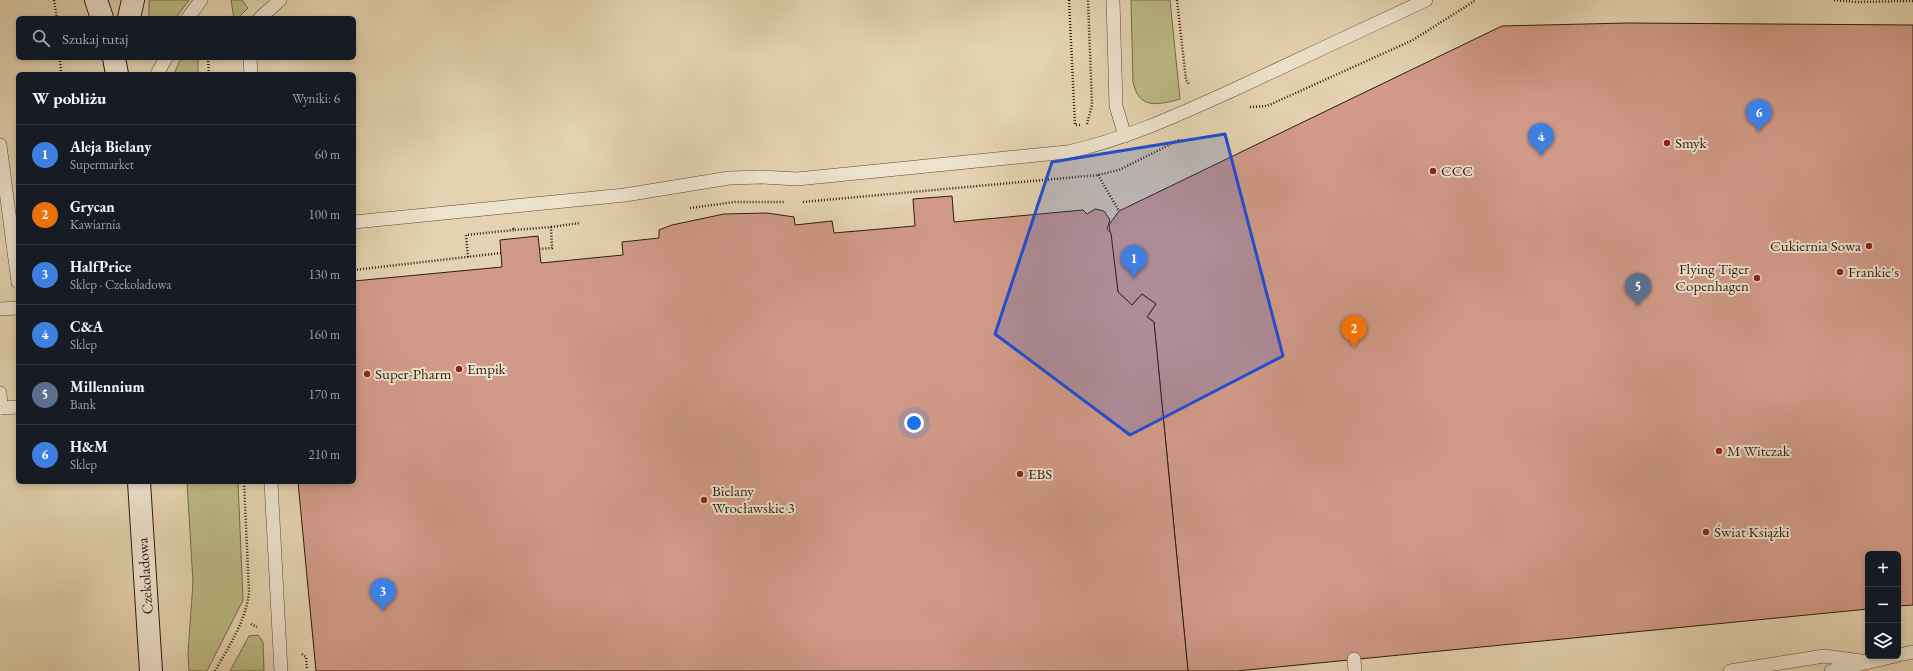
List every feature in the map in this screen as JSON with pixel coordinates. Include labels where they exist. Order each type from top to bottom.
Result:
[{"type":"street","points":[[96,0],[101,16]]},
{"type":"street","points":[[129,16],[133,0]]},
{"type":"street","name":"Czekoladowa","points":[[140,484],[152,671]]},
{"type":"lane","points":[[189,16],[201,0]]},
{"type":"lane","points":[[262,16],[280,0]]},
{"type":"lane","points":[[1112,0],[1116,106],[1125,136]]},
{"type":"lane","points":[[356,222],[625,195],[729,178],[762,177],[797,179],[1037,156],[1092,147],[1125,136],[1202,104],[1426,0]]},
{"type":"lane","points":[[158,72],[165,60]]},
{"type":"lane","points":[[250,60],[251,72]]},
{"type":"lane","points":[[0,145],[16,267]]},
{"type":"lane","points":[[0,309],[16,308]]},
{"type":"lane","points":[[0,393],[0,408],[16,407]]},
{"type":"lane","points":[[271,484],[281,671]]},
{"type":"lane","points":[[1901,655],[1913,652]]},
{"type":"lane","points":[[1730,671],[1824,656],[1868,662]]},
{"type":"lane","points":[[1831,671],[1882,659]]},
{"type":"path","points":[[54,0],[57,16]]},
{"type":"path","points":[[1069,0],[1075,125],[1088,124],[1092,105],[1088,0]]},
{"type":"path","points":[[1177,0],[1186,80],[1191,86]]},
{"type":"path","points":[[1834,0],[1856,2],[1913,1]]},
{"type":"path","points":[[60,60],[61,72]]},
{"type":"path","points":[[208,60],[209,72]]},
{"type":"path","points":[[1098,175],[1119,211]]},
{"type":"path","points":[[512,223],[514,230]]},
{"type":"path","points":[[468,257],[466,235],[551,227],[552,248],[540,249]]},
{"type":"path","points":[[356,270],[501,253]]},
{"type":"path","points":[[215,671],[241,624],[248,605],[250,592],[244,484]]},
{"type":"highlighted area","points":[[1225,134],[1283,356],[1130,435],[995,334],[1052,162]]},
{"type":"shaded area","points":[[149,0],[189,0],[177,16],[149,16]]},
{"type":"shaded area","points":[[231,0],[242,0],[248,8],[240,16],[234,16]]},
{"type":"shaded area","points":[[1131,0],[1170,0],[1180,99],[1157,104],[1150,103],[1140,97],[1136,91],[1133,82]]},
{"type":"shaded area","points":[[180,60],[198,60],[198,72],[175,72]]},
{"type":"shaded area","points":[[187,484],[238,484],[243,600],[207,671],[189,671],[188,654],[193,582]]},
{"type":"shaded area","points":[[258,635],[263,642],[264,671],[230,671],[249,636]]},
{"type":"building","points":[[1627,23],[1913,25],[1913,605],[1901,606],[1901,551],[1865,551],[1865,609],[1237,671],[1188,671],[1154,322],[1147,317],[1156,304],[1142,294],[1132,305],[1118,292],[1109,225],[1119,211],[1502,26]]},
{"type":"building","points":[[952,196],[954,222],[1083,210],[1087,214],[1095,209],[1104,211],[1110,220],[1107,229],[1111,233],[1118,292],[1132,305],[1142,294],[1156,304],[1147,317],[1154,322],[1188,671],[316,671],[298,484],[356,484],[356,281],[502,267],[500,240],[538,236],[541,263],[623,255],[622,242],[659,238],[659,230],[672,225],[724,214],[767,213],[794,217],[795,225],[832,221],[834,233],[915,226],[913,199]]},
{"type":"place","name":"H&M","points":[[1759,132]]},
{"type":"place","name":"Smyk","points":[[1667,143]]},
{"type":"place","name":"C&A","points":[[1541,156]]},
{"type":"place","name":"CCC","points":[[1433,171]]},
{"type":"place","name":"Cukiernia Sowa","points":[[1869,246]]},
{"type":"place","name":"Frankie's","points":[[1840,272]]},
{"type":"place","name":"Aleja Bielany","points":[[1134,278]]},
{"type":"place","name":"Flying Tiger Copenhagen","points":[[1757,278]]},
{"type":"place","name":"Millennium","points":[[1638,306]]},
{"type":"place","name":"Grycan","points":[[1354,348]]},
{"type":"place","name":"Empik","points":[[459,369]]},
{"type":"place","name":"Super-Pharm","points":[[367,374]]},
{"type":"place","name":"M Witczak","points":[[1719,451]]},
{"type":"place","name":"EBS","points":[[1020,474]]},
{"type":"place","name":"Bielany Wrocławskie 3","points":[[704,500]]},
{"type":"place","name":"Świat Książki","points":[[1706,532]]},
{"type":"place","name":"HalfPrice","points":[[383,611]]}]
